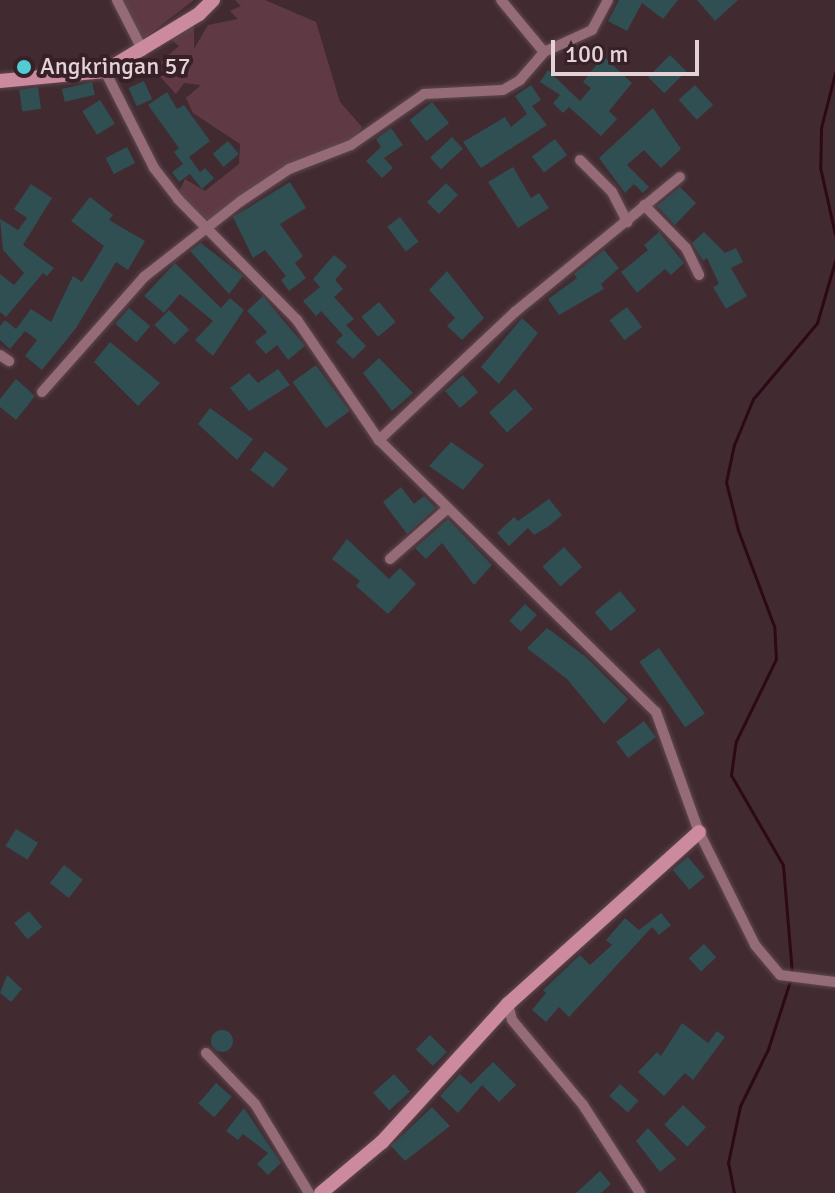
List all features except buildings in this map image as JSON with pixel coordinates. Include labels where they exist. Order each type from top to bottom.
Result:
[{"type":"street","points":[[117,0],[143,51]]},
{"type":"street","points":[[0,81],[105,71],[143,51],[213,0]]},
{"type":"street","points":[[501,0],[544,52]]},
{"type":"street","points":[[42,392],[144,277],[207,227],[289,169],[351,145],[424,94],[503,90],[520,80],[544,52],[592,30],[608,0]]},
{"type":"street","points":[[105,71],[154,168],[297,320],[379,440],[656,712],[699,832],[749,934],[780,975],[835,982]]},
{"type":"street","points":[[580,160],[612,192],[627,222]]},
{"type":"street","points":[[379,440],[515,312],[680,177]]},
{"type":"street","points":[[644,205],[686,248],[699,275]]},
{"type":"street","points":[[390,559],[447,509]]},
{"type":"street","points":[[321,1193],[382,1142],[508,1004],[699,832]]},
{"type":"street","points":[[508,1004],[512,1020],[583,1105],[640,1193]]},
{"type":"street","points":[[206,1053],[255,1104],[309,1193]]},
{"type":"shaded area","points":[[120,0],[194,0],[142,40]]},
{"type":"shaded area","points":[[235,0],[265,0],[316,22],[340,102],[362,127],[351,145],[289,169],[207,227],[179,192],[185,179],[205,191],[239,164],[240,144],[193,113],[186,98],[201,85],[184,83],[176,94],[153,69],[179,46],[170,39],[194,25],[194,49],[208,25],[238,19],[230,11],[241,6]]},
{"type":"waterway","points":[[835,73],[821,128],[820,167],[835,234]]},
{"type":"waterway","points":[[792,973],[783,865],[731,775],[736,741],[776,659],[774,626],[738,530],[726,482],[734,445],[753,399],[817,323],[835,261]]},
{"type":"waterway","points":[[734,1193],[728,1163],[740,1106],[768,1049],[790,981]]},
{"type":"place","name":"Angkringan 57","points":[[24,67]]}]
